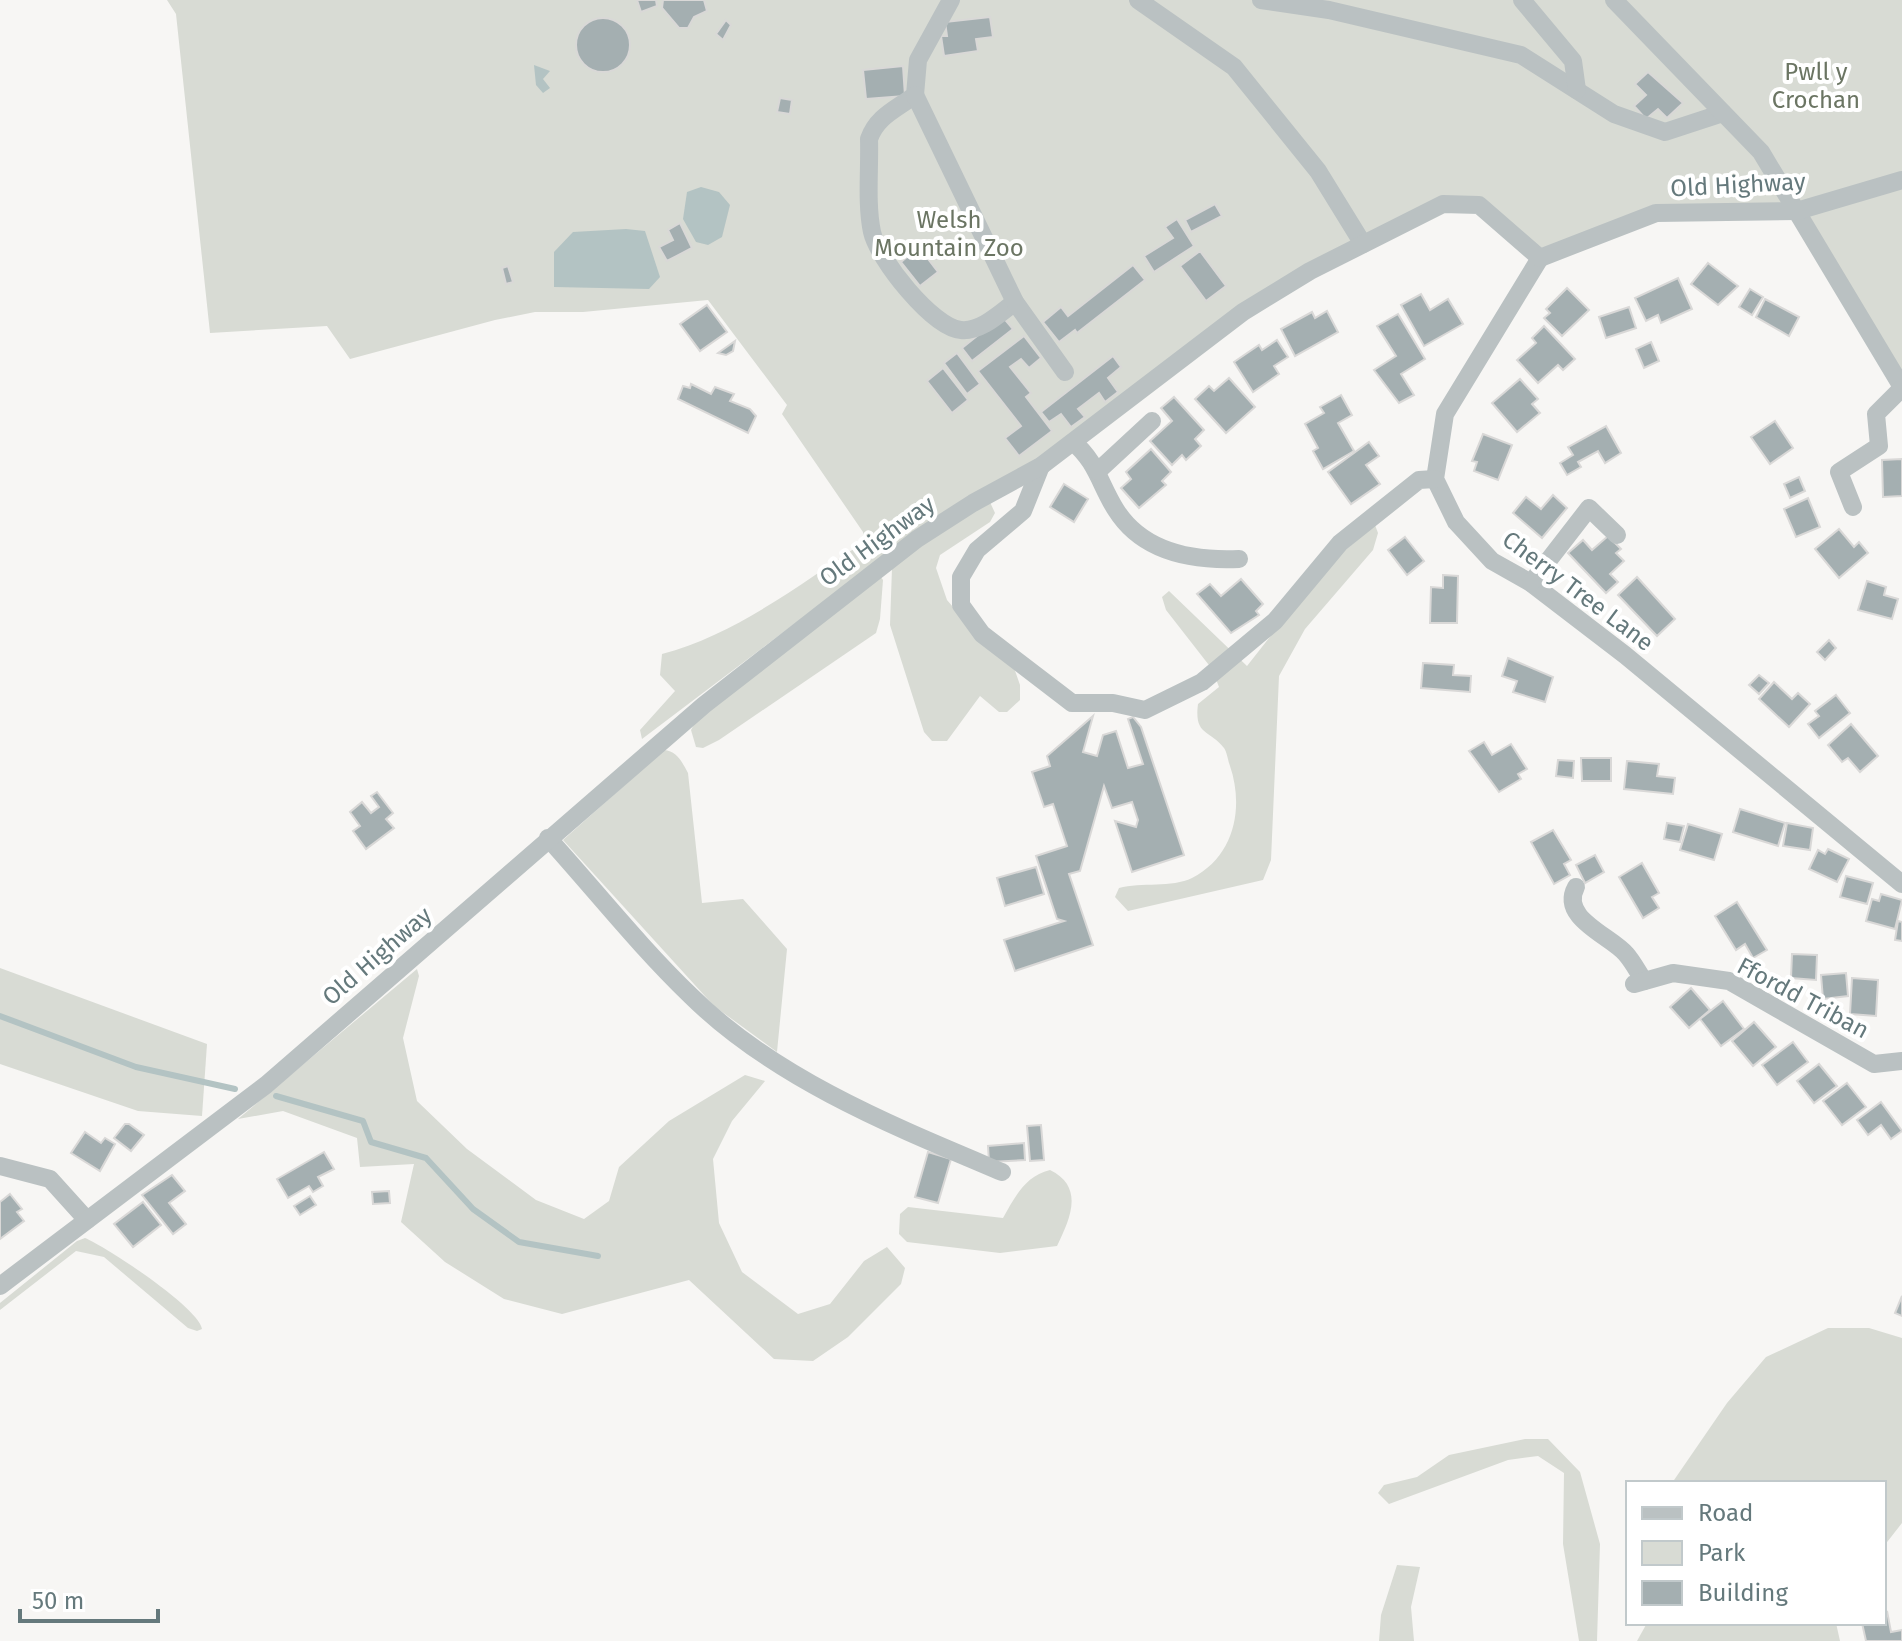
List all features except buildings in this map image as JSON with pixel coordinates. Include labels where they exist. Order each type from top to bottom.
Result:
[{"type":"street","points":[[951,0],[918,60],[915,95],[1015,302],[1065,372]]},
{"type":"street","points":[[1138,0],[1234,67],[1318,171],[1363,244]]},
{"type":"street","points":[[1261,0],[1329,10],[1521,55],[1614,114],[1665,132],[1723,113]]},
{"type":"street","points":[[1522,0],[1573,61],[1577,90]]},
{"type":"street","points":[[1614,0],[1761,152],[1902,388],[1876,414],[1879,446],[1839,472],[1853,507]]},
{"type":"street","points":[[915,95],[882,117],[869,139],[875,242],[926,310],[947,326],[970,330],[1015,302]]},
{"type":"street","name":"Old Highway","points":[[0,1286],[266,1085],[704,705],[917,539],[973,503],[1041,466],[1243,312],[1310,271],[1443,204],[1479,205],[1540,258],[1656,213],[1797,211],[1902,180]]},
{"type":"street","points":[[1041,466],[1023,511],[977,550],[961,577],[961,605],[982,634],[1072,703],[1113,703],[1145,710],[1202,682],[1275,621],[1340,543],[1419,480],[1435,479],[1445,414],[1540,258]]},
{"type":"street","points":[[1098,471],[1152,421]]},
{"type":"street","points":[[1073,442],[1088,455],[1098,471],[1117,513],[1146,539],[1173,554],[1209,560],[1239,559]]},
{"type":"street","name":"Cherry Tree Lane","points":[[1435,479],[1456,522],[1492,561],[1531,583],[1625,655],[1902,884]]},
{"type":"street","points":[[1531,583],[1589,508],[1617,535]]},
{"type":"street","points":[[548,838],[691,996],[730,1030],[796,1075],[915,1136],[1002,1172]]},
{"type":"street","name":"Ffordd Triban","points":[[1576,887],[1574,904],[1583,921],[1624,952],[1639,983],[1673,973],[1729,981],[1874,1064],[1902,1061]]},
{"type":"street","points":[[0,1166],[50,1179],[87,1220]]},
{"type":"green space","name":"Welsh Mountain Zoo","points":[[167,0],[1902,0],[1902,387],[1797,211],[1656,213],[1540,258],[1479,205],[1443,204],[1333,251],[1041,462],[920,529],[642,739],[640,730],[675,691],[660,675],[662,654],[742,621],[864,542],[863,532],[782,414],[787,405],[708,300],[583,312],[535,312],[350,359],[327,326],[210,333],[176,14]]},
{"type":"green space","points":[[989,500],[995,513],[990,522],[940,555],[936,568],[947,600],[982,641],[1013,665],[1020,685],[1020,700],[1007,712],[999,712],[980,696],[947,741],[932,741],[924,732],[890,625],[892,568],[896,560]]},
{"type":"green space","points":[[1375,525],[1378,533],[1373,550],[1305,629],[1279,676],[1271,860],[1263,880],[1128,911],[1115,897],[1119,888],[1175,883],[1207,869],[1227,844],[1235,814],[1234,782],[1226,752],[1198,722],[1198,704],[1219,687],[1212,669],[1166,610],[1162,597],[1169,591],[1247,666],[1325,567]]},
{"type":"green space","points":[[880,576],[883,580],[876,633],[719,740],[703,748],[696,747],[691,730],[697,719]]},
{"type":"green space","points":[[664,750],[676,755],[688,773],[702,903],[743,899],[787,949],[777,1052],[714,1006],[563,840]]},
{"type":"green space","points":[[0,968],[207,1044],[202,1116],[138,1111],[0,1064]]},
{"type":"green space","points":[[417,969],[419,976],[403,1038],[417,1101],[467,1149],[536,1200],[584,1219],[609,1201],[619,1167],[669,1121],[745,1075],[765,1081],[732,1121],[713,1159],[719,1223],[742,1272],[798,1314],[830,1304],[864,1261],[887,1247],[905,1268],[901,1284],[848,1337],[813,1361],[774,1359],[689,1280],[562,1314],[504,1299],[445,1262],[401,1222],[414,1164],[360,1167],[357,1138],[283,1111],[238,1119]]},
{"type":"green space","points":[[1050,1170],[1068,1185],[1072,1204],[1057,1246],[1000,1253],[907,1242],[899,1234],[900,1214],[908,1207],[1003,1218],[1027,1182]]},
{"type":"green space","points":[[85,1238],[131,1265],[169,1293],[197,1319],[202,1329],[188,1328],[104,1257],[76,1251],[0,1310],[0,1303],[77,1241]]},
{"type":"green space","points":[[1828,1328],[1869,1328],[1902,1338],[1902,1523],[1886,1543],[1886,1481],[1673,1481],[1727,1403],[1766,1357]]},
{"type":"green space","points":[[1525,1439],[1548,1439],[1580,1472],[1600,1544],[1597,1641],[1579,1641],[1563,1544],[1564,1473],[1538,1456],[1508,1460],[1389,1504],[1378,1493],[1384,1485],[1417,1477],[1449,1455]]},
{"type":"green space","points":[[1397,1565],[1420,1567],[1411,1607],[1414,1641],[1379,1641],[1381,1615]]},
{"type":"green space","points":[[1646,1625],[1836,1625],[1840,1641],[1637,1641]]},
{"type":"shaded area","points":[[534,65],[550,71],[543,79],[550,88],[543,93],[536,85]]},
{"type":"shaded area","points":[[701,187],[719,192],[730,205],[722,237],[708,245],[696,242],[683,219],[687,192]]},
{"type":"shaded area","points":[[645,231],[660,277],[649,289],[554,287],[554,252],[573,232]]},
{"type":"waterway","points":[[0,1016],[136,1067],[235,1089]]},
{"type":"waterway","points":[[276,1096],[363,1121],[371,1142],[426,1158],[473,1209],[519,1242],[598,1256]]},
{"type":"park label","name":"Pwll y Crochan","points":[[1816,86]]}]
